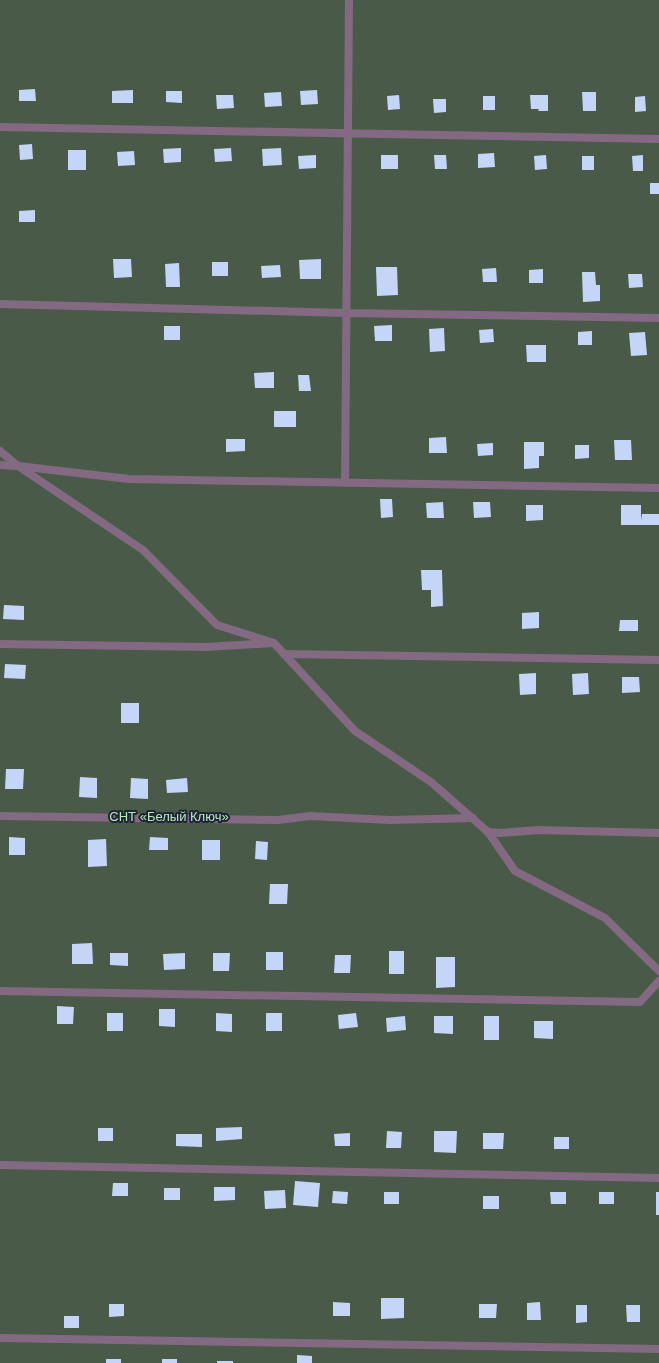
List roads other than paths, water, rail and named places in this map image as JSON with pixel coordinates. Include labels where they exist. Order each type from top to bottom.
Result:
[{"type":"street","points":[[345,483],[349,0]]},
{"type":"street","points":[[0,127],[659,140]]},
{"type":"street","points":[[0,304],[346,313],[659,318]]},
{"type":"street","points":[[0,451],[18,466],[143,550],[217,625],[274,643],[355,731],[431,782],[488,832],[515,871],[604,918],[659,971]]},
{"type":"street","points":[[0,465],[129,480],[659,488]]},
{"type":"street","points":[[0,644],[206,647],[274,643]]},
{"type":"street","points":[[284,654],[659,660]]},
{"type":"street","points":[[0,816],[278,820],[310,816],[390,820],[472,818]]},
{"type":"street","points":[[488,832],[500,833],[538,830],[659,833]]},
{"type":"street","points":[[0,991],[640,1002],[659,981]]},
{"type":"street","points":[[0,1165],[659,1178]]},
{"type":"street","points":[[0,1338],[659,1349]]},
{"type":"park label","name":"СНТ «Белый Ключ»","points":[[169,816]]}]
